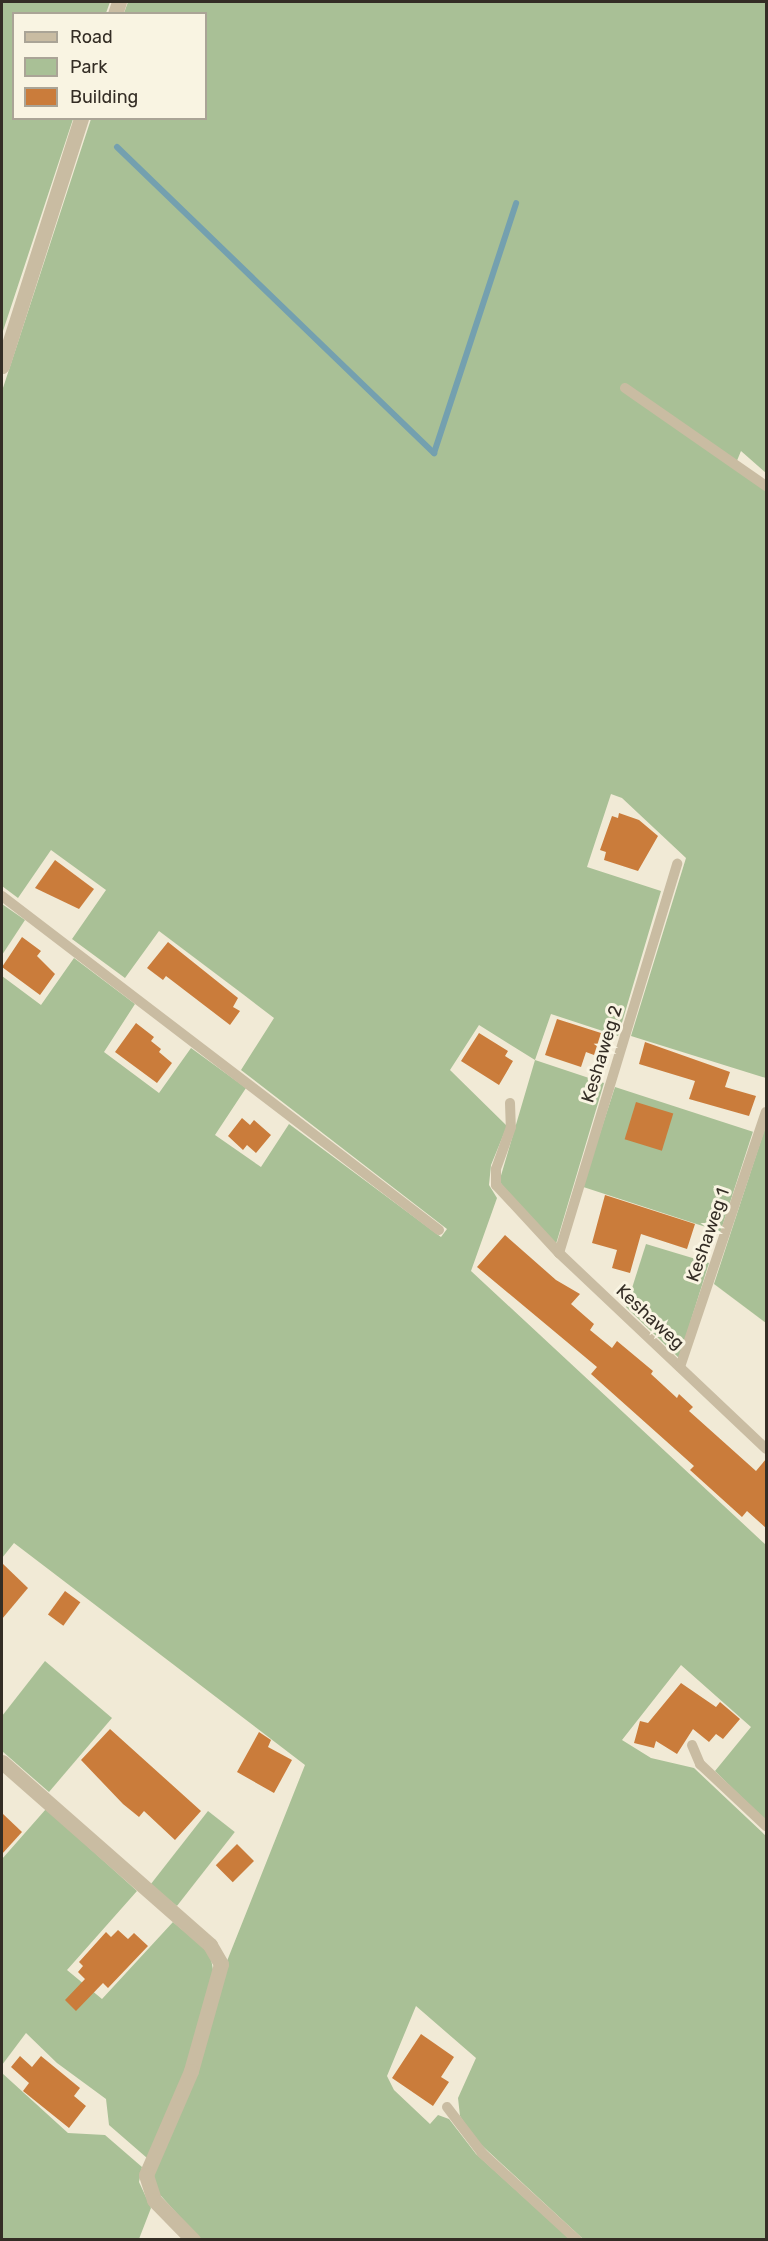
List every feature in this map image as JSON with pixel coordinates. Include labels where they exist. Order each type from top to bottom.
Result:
[{"type":"street","points":[[2,366],[80,120]]},
{"type":"street","points":[[2,1762],[210,1945],[221,1964],[191,2071],[146,2175],[154,2200],[193,2240]]},
{"type":"lane","points":[[625,388],[766,486]]},
{"type":"lane","name":"Keshaweg 2","points":[[559,1253],[677,864]]},
{"type":"lane","points":[[2,897],[439,1230]]},
{"type":"lane","name":"Keshaweg","points":[[510,1103],[511,1127],[496,1170],[496,1185],[513,1207],[559,1253],[766,1449]]},
{"type":"lane","name":"Keshaweg 1","points":[[680,1367],[766,1112]]},
{"type":"lane","points":[[692,1745],[700,1764],[766,1826]]},
{"type":"lane","points":[[447,2107],[482,2153],[577,2240]]},
{"type":"green space","points":[[2,2],[110,2],[106,12],[12,12],[12,120],[73,120],[2,334]]},
{"type":"green space","points":[[128,2],[766,2],[766,473],[741,451],[736,463],[766,489],[766,1078],[631,1036],[686,858],[622,798],[611,794],[587,867],[661,891],[618,1036],[551,1014],[535,1060],[479,1025],[450,1070],[507,1126],[491,1165],[489,1185],[497,1198],[471,1271],[766,1545],[766,1821],[715,1771],[751,1727],[681,1665],[622,1740],[651,1758],[694,1768],[766,1836],[766,2239],[583,2239],[475,2139],[460,2116],[458,2098],[476,2058],[416,2006],[387,2076],[394,2090],[430,2124],[438,2115],[449,2119],[476,2154],[570,2239],[200,2239],[153,2187],[153,2175],[227,1961],[305,1765],[14,1543],[2,1558],[2,976],[41,1005],[74,958],[135,1004],[104,1052],[159,1093],[191,1048],[246,1088],[215,1135],[261,1167],[289,1124],[441,1237],[447,1229],[241,1070],[274,1018],[159,931],[125,978],[72,939],[106,890],[51,850],[18,898],[2,886],[2,391],[91,120],[207,120],[207,12],[124,12]]},
{"type":"green space","points":[[2,904],[25,920],[2,955]]},
{"type":"green space","points":[[535,1060],[604,1083],[556,1244],[502,1187],[500,1179]]},
{"type":"green space","points":[[615,1087],[753,1132],[720,1232],[583,1187]]},
{"type":"green space","points":[[766,1125],[766,1323],[714,1284]]},
{"type":"green space","points":[[646,1244],[709,1263],[679,1358],[626,1307]]},
{"type":"green space","points":[[45,1661],[112,1718],[49,1792],[2,1751],[2,1716]]},
{"type":"green space","points":[[46,1809],[137,1891],[67,1970],[102,1999],[173,1922],[210,1953],[213,1970],[186,2071],[147,2158],[109,2125],[106,2099],[57,2063],[26,2033],[2,2065],[2,1859]]},
{"type":"green space","points":[[208,1811],[235,1832],[177,1906],[150,1885]]},
{"type":"green space","points":[[2,2073],[68,2133],[105,2135],[142,2167],[139,2182],[151,2208],[139,2239],[2,2239]]},
{"type":"building","points":[[619,813],[639,820],[658,836],[638,871],[604,860],[606,852],[600,850],[612,816],[618,818]]},
{"type":"building","points":[[55,860],[94,889],[79,909],[35,888]]},
{"type":"building","points":[[22,937],[41,951],[37,956],[55,974],[40,995],[2,967]]},
{"type":"building","points":[[168,942],[238,998],[233,1007],[240,1011],[230,1025],[166,976],[163,980],[147,968]]},
{"type":"building","points":[[557,1019],[601,1033],[594,1055],[586,1052],[581,1067],[545,1055]]},
{"type":"building","points":[[136,1023],[154,1037],[151,1041],[161,1049],[159,1052],[172,1063],[157,1083],[115,1052]]},
{"type":"building","points":[[479,1033],[508,1051],[505,1056],[513,1061],[499,1085],[461,1061]]},
{"type":"building","points":[[645,1042],[730,1072],[725,1087],[756,1096],[749,1116],[689,1099],[695,1081],[639,1064]]},
{"type":"building","points":[[636,1102],[673,1113],[662,1151],[625,1139]]},
{"type":"building","points":[[242,1118],[250,1125],[254,1120],[271,1135],[256,1153],[247,1145],[243,1150],[228,1136]]},
{"type":"building","points":[[605,1195],[695,1224],[687,1249],[641,1234],[630,1273],[612,1268],[617,1250],[592,1243]]},
{"type":"building","points":[[505,1235],[556,1280],[580,1294],[571,1304],[594,1324],[590,1330],[612,1348],[617,1341],[653,1371],[651,1374],[677,1398],[679,1394],[693,1407],[689,1411],[756,1471],[766,1459],[766,1528],[747,1511],[742,1517],[690,1470],[694,1466],[591,1374],[597,1367],[477,1267]]},
{"type":"building","points":[[2,1563],[28,1588],[2,1619]]},
{"type":"building","points":[[65,1591],[80,1602],[63,1626],[48,1614]]},
{"type":"building","points":[[681,1683],[716,1707],[720,1702],[740,1719],[723,1739],[716,1734],[709,1742],[693,1729],[677,1754],[656,1741],[654,1748],[634,1743],[640,1721],[648,1723]]},
{"type":"building","points":[[110,1729],[201,1811],[175,1840],[144,1811],[139,1817],[123,1804],[81,1760]]},
{"type":"building","points":[[259,1732],[271,1740],[268,1747],[292,1760],[274,1793],[237,1772]]},
{"type":"building","points":[[2,1813],[22,1832],[2,1854]]},
{"type":"building","points":[[237,1844],[254,1861],[233,1882],[216,1865]]},
{"type":"building","points":[[118,1930],[128,1939],[134,1933],[148,1946],[108,1988],[103,1983],[76,2011],[65,2000],[85,1979],[78,1972],[83,1966],[79,1962],[106,1932],[111,1937]]},
{"type":"building","points":[[421,2034],[454,2057],[441,2077],[449,2082],[433,2106],[392,2078]]},
{"type":"building","points":[[20,2056],[32,2067],[41,2056],[80,2088],[74,2096],[86,2106],[69,2128],[23,2091],[29,2083],[11,2067]]},
{"type":"waterway","points":[[117,147],[434,453],[516,203]]}]
